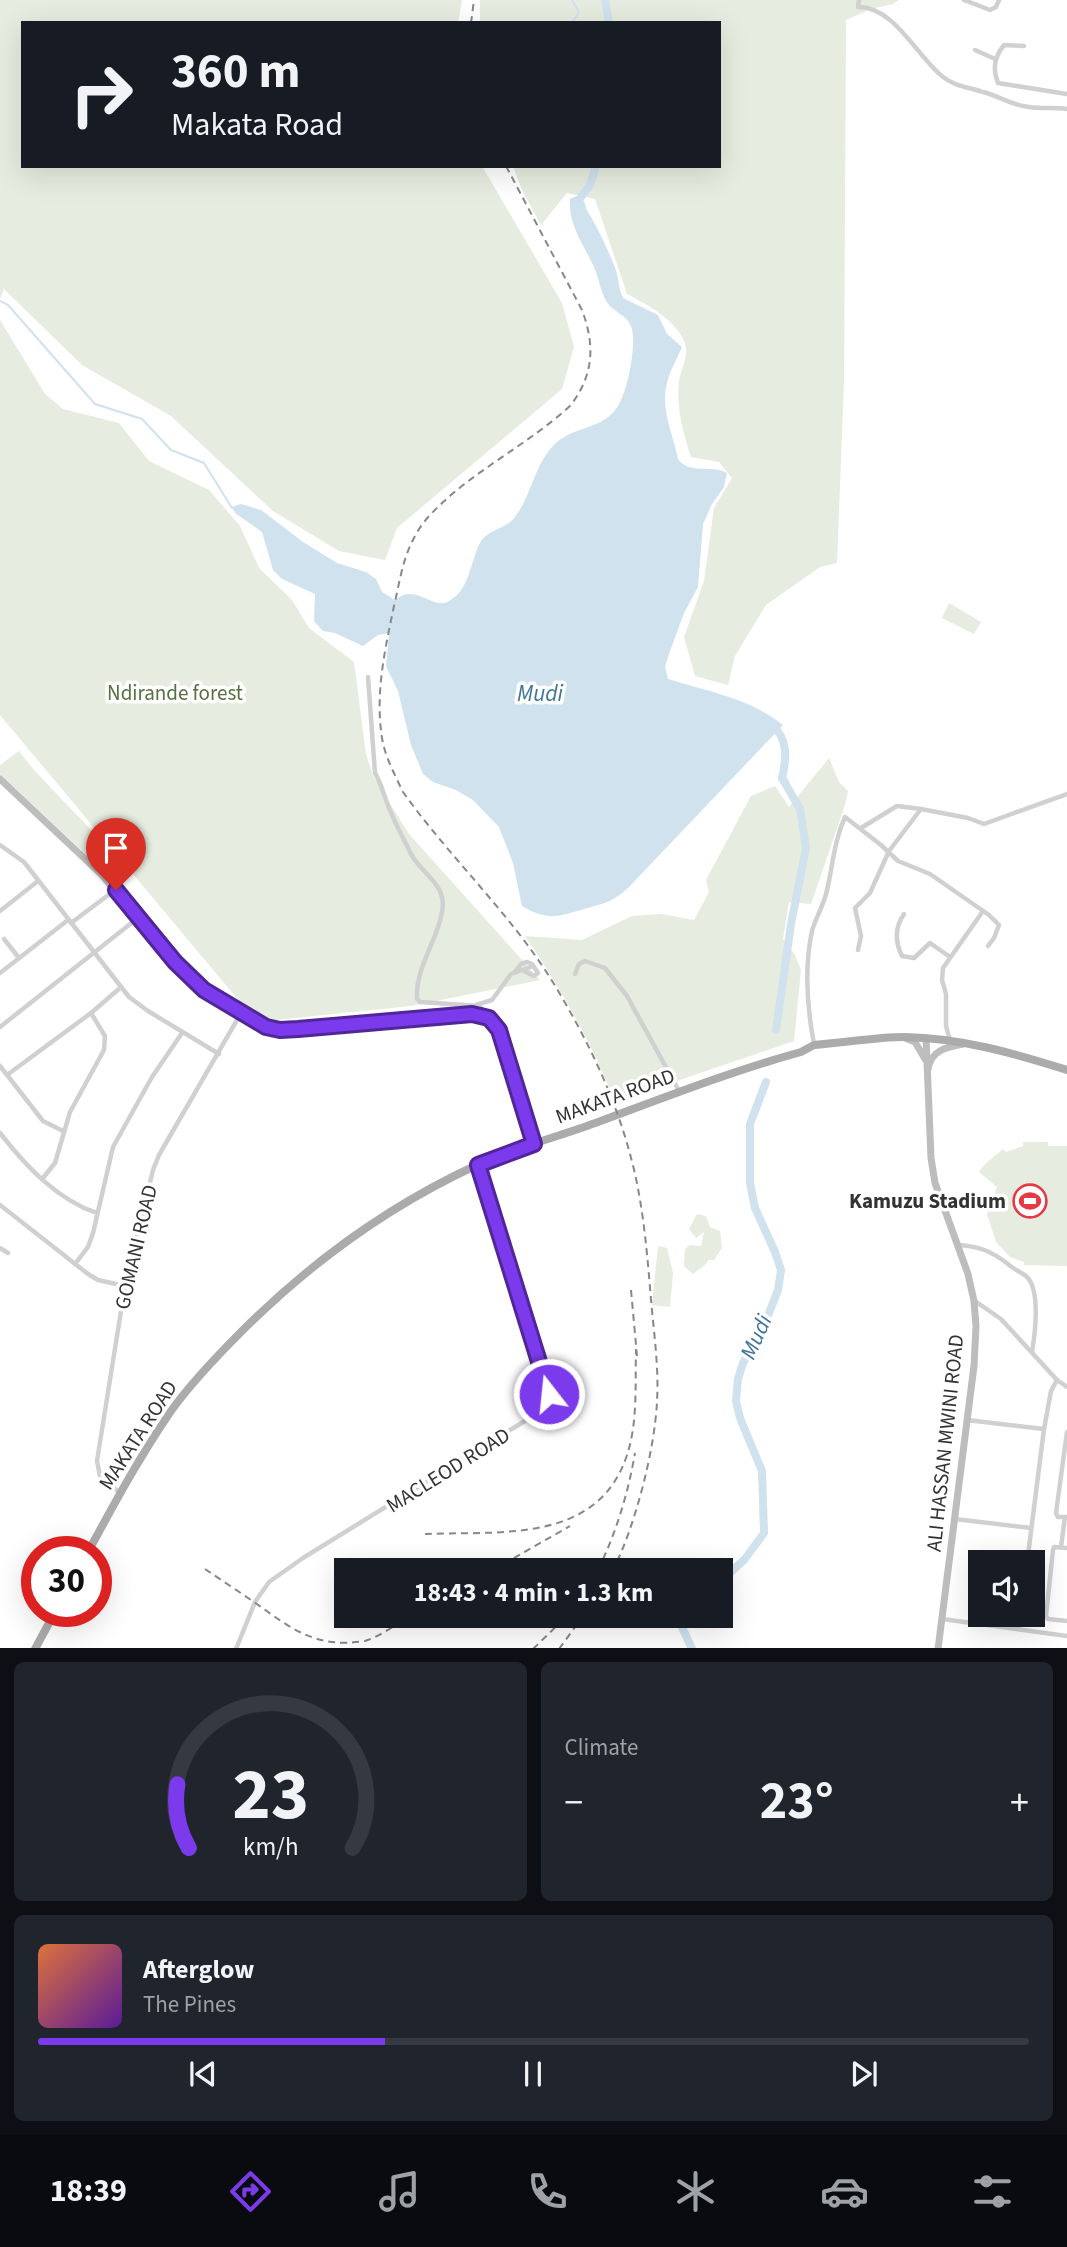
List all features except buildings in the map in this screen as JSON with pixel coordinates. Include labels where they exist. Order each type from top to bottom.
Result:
[{"type":"main road","name":"MAKATA ROAD","points":[[97,1536],[120,1493],[173,1409],[192,1385],[270,1303],[328,1254],[365,1228],[412,1199],[478,1165],[679,1091],[801,1052],[814,1045],[903,1037],[951,1040],[1008,1052],[1067,1070]]},
{"type":"main road","points":[[36,1648],[47,1627]]},
{"type":"street","points":[[859,0],[858,7],[876,11],[914,43],[938,73],[956,86],[983,91],[1023,106],[1067,109]]},
{"type":"street","points":[[964,0],[990,10],[996,7],[999,0]]},
{"type":"street","points":[[1024,46],[1004,45],[995,59],[996,80],[1001,84],[1067,94]]},
{"type":"street","points":[[975,50],[995,59]]},
{"type":"street","points":[[368,677],[375,773],[382,783],[388,806],[410,853],[436,883],[442,899],[443,910],[418,976],[416,997],[425,1017]]},
{"type":"street","points":[[0,779],[116,890],[193,981],[266,1027],[280,1030],[480,1014],[493,1021],[503,1037],[518,1098],[534,1144]]},
{"type":"street","points":[[861,828],[897,806],[968,818],[984,824],[1067,794]]},
{"type":"street","points":[[858,950],[861,936],[855,908],[870,893],[888,851],[921,809]]},
{"type":"street","points":[[814,1045],[807,997],[813,930],[827,891],[838,830],[845,817],[903,865],[930,874],[999,925],[988,946]]},
{"type":"street","points":[[0,845],[20,858],[95,952],[120,988],[137,1004],[219,1054]]},
{"type":"street","points":[[1,907],[38,881]]},
{"type":"street","points":[[1,971],[116,890]]},
{"type":"street","points":[[951,1040],[946,1026],[943,968],[983,911]]},
{"type":"street","points":[[904,914],[899,920],[897,934],[902,956],[914,958],[930,943],[950,957]]},
{"type":"street","points":[[0,1027],[139,917]]},
{"type":"street","points":[[4,939],[19,958]]},
{"type":"street","points":[[575,974],[579,964],[585,961],[605,968],[627,996],[679,1091]]},
{"type":"street","points":[[418,1002],[475,1005],[492,1000],[506,979],[525,962],[529,962],[538,972],[537,975],[523,971]]},
{"type":"street","points":[[515,972],[533,966]]},
{"type":"street","points":[[7,1075],[91,1013],[120,988]]},
{"type":"street","points":[[475,1005],[482,1009],[480,1014]]},
{"type":"street","points":[[43,1178],[55,1163],[70,1112],[104,1050],[105,1036],[91,1013]]},
{"type":"street","name":"GOMANI ROAD","points":[[120,1493],[100,1476],[97,1461],[125,1286],[156,1162],[241,1013]]},
{"type":"street","points":[[75,1264],[88,1247],[113,1147],[152,1077],[182,1032]]},
{"type":"street","points":[[903,1037],[915,1042],[926,1063]]},
{"type":"street","name":"ALI HASSAN MWINI ROAD","points":[[926,1038],[926,1087],[935,1183],[974,1301],[974,1366],[938,1648]]},
{"type":"street","points":[[928,1076],[929,1064],[939,1051],[967,1044]]},
{"type":"street","points":[[0,1066],[43,1121],[64,1131]]},
{"type":"street","points":[[0,1133],[20,1158],[74,1204],[97,1213]]},
{"type":"street","name":"MACLEOD ROAD","points":[[236,1648],[255,1602],[269,1582],[303,1558],[504,1435],[546,1405],[548,1390],[478,1165]]},
{"type":"street","points":[[0,1205],[99,1280],[125,1286]]},
{"type":"street","points":[[957,1245],[986,1250],[1028,1277],[1034,1294],[1036,1321],[1032,1352]]},
{"type":"street","points":[[0,1248],[8,1252]]},
{"type":"street","points":[[974,1301],[1001,1319],[1057,1380],[1067,1387]]},
{"type":"street","points":[[1028,1550],[1044,1429],[1051,1391],[1057,1380]]},
{"type":"street","points":[[966,1420],[1044,1429]]},
{"type":"street","points":[[1067,1432],[1056,1513],[1058,1517],[1066,1517],[1064,1548],[1054,1547],[1053,1550],[1046,1616],[1048,1619],[1067,1621]]},
{"type":"street","points":[[955,1519],[1031,1528]]},
{"type":"street","points":[[941,1619],[1067,1636]]},
{"type":"green space","points":[[0,0],[462,0],[458,21],[21,21],[21,168],[483,168],[562,303],[574,347],[562,389],[397,528],[385,560],[339,551],[273,511],[171,416],[82,365],[4,289],[0,299]]},
{"type":"green space","points":[[480,0],[899,0],[846,20],[844,381],[837,563],[820,567],[766,605],[735,656],[728,685],[695,676],[684,637],[704,581],[714,508],[732,478],[719,462],[691,457],[678,401],[685,343],[668,320],[627,294],[595,199],[567,193],[541,225],[514,168],[721,168],[721,21],[480,21]]},
{"type":"green space","name":"Ndirande forest","points":[[0,320],[45,394],[63,409],[119,423],[149,461],[209,490],[240,526],[259,568],[292,600],[309,628],[354,662],[366,754],[373,776],[409,834],[540,980],[411,1006],[266,1021],[240,1002],[0,715]]},
{"type":"green space","points":[[949,603],[981,622],[974,634],[942,618]]},
{"type":"green space","points":[[19,751],[112,852],[89,857],[0,774],[0,765]]},
{"type":"green space","points":[[829,758],[839,782],[848,791],[845,805],[811,904],[789,902],[783,939],[795,955],[801,970],[794,1041],[615,1102],[574,1016],[525,936],[582,940],[632,916],[661,914],[694,920],[709,892],[706,880],[751,796],[775,786],[789,807]]},
{"type":"green space","name":"Kamuzu Stadium","points":[[1023,1142],[1048,1142],[1048,1146],[1067,1146],[1067,1266],[1024,1265],[1024,1262],[1010,1257],[996,1242],[987,1214],[997,1187],[979,1172],[1003,1149],[1006,1152],[1023,1146]]},
{"type":"green space","points":[[697,1214],[706,1216],[710,1227],[720,1231],[722,1248],[714,1260],[708,1260],[693,1274],[684,1266],[685,1249],[690,1245],[701,1246],[704,1232],[696,1238],[689,1229]]},
{"type":"green space","points":[[658,1246],[667,1248],[673,1273],[670,1307],[652,1305]]},
{"type":"water","name":"Mudi","points":[[577,196],[593,221],[616,269],[623,298],[658,315],[667,334],[682,347],[665,393],[666,412],[678,459],[688,467],[727,473],[724,487],[703,524],[698,587],[684,613],[669,654],[665,667],[668,679],[742,702],[783,725],[622,893],[603,904],[567,914],[546,916],[522,906],[513,863],[499,827],[473,800],[456,790],[433,782],[423,774],[411,745],[398,691],[386,666],[389,633],[378,635],[363,646],[335,633],[323,631],[314,621],[315,594],[282,579],[273,570],[262,532],[235,513],[232,507],[241,504],[261,510],[303,542],[337,563],[366,572],[376,579],[382,592],[395,600],[410,594],[443,603],[456,596],[466,582],[481,541],[515,517],[541,463],[552,447],[568,435],[596,424],[612,414],[625,390],[632,357],[632,329],[626,319],[607,302],[578,234],[570,208],[570,199]]},
{"type":"waterway","points":[[572,0],[579,12],[573,21]]},
{"type":"waterway","name":"Mudi","points":[[605,0],[609,21]]},
{"type":"waterway","name":"Mudi","points":[[582,208],[579,200],[590,185],[595,168]]},
{"type":"waterway","points":[[0,301],[8,305],[95,404],[142,419],[171,450],[204,463],[232,508]]},
{"type":"waterway","points":[[772,724],[784,743],[785,763],[782,778],[785,782]]},
{"type":"waterway","name":"Mudi","points":[[776,1030],[791,924],[806,848],[800,809],[782,778]]},
{"type":"waterway","name":"Mudi","points":[[733,1570],[745,1559],[764,1533],[762,1471],[740,1418],[736,1401],[743,1363],[760,1336],[778,1290],[781,1270],[755,1208],[750,1183],[750,1124],[766,1082]]},
{"type":"waterway","name":"Mudi","points":[[682,1628],[692,1648]]},
{"type":"railway","points":[[471,21],[474,0]]},
{"type":"railway","points":[[507,168],[582,310],[589,335],[588,371],[571,405],[448,498],[417,532],[403,566],[387,638],[380,688],[380,721],[385,752],[403,792],[519,934],[566,1004],[607,1088],[630,1154],[646,1245],[657,1364],[657,1401],[652,1442],[642,1487],[618,1558]]},
{"type":"railway","points":[[631,1290],[637,1356]]},
{"type":"railway","points":[[425,1534],[484,1533],[543,1527],[570,1518],[594,1504],[613,1484],[631,1442],[636,1349]]},
{"type":"railway","points":[[603,1558],[621,1513],[635,1453]]},
{"type":"railway","points":[[514,1558],[570,1526]]},
{"type":"railway","points":[[205,1569],[292,1628],[318,1639],[347,1643],[365,1641],[391,1628]]},
{"type":"railway","points":[[534,1648],[555,1628]]},
{"type":"railway","points":[[560,1648],[574,1628]]},
{"type":"place","name":"Kamuzu Stadium","points":[[1030,1201]]},
{"type":"route","points":[[116,890],[193,981],[219,1000],[266,1027],[280,1030],[298,1029],[460,1014],[480,1014],[496,1024],[503,1037],[518,1098],[534,1144],[478,1165],[497,1219],[549,1394]]}]
